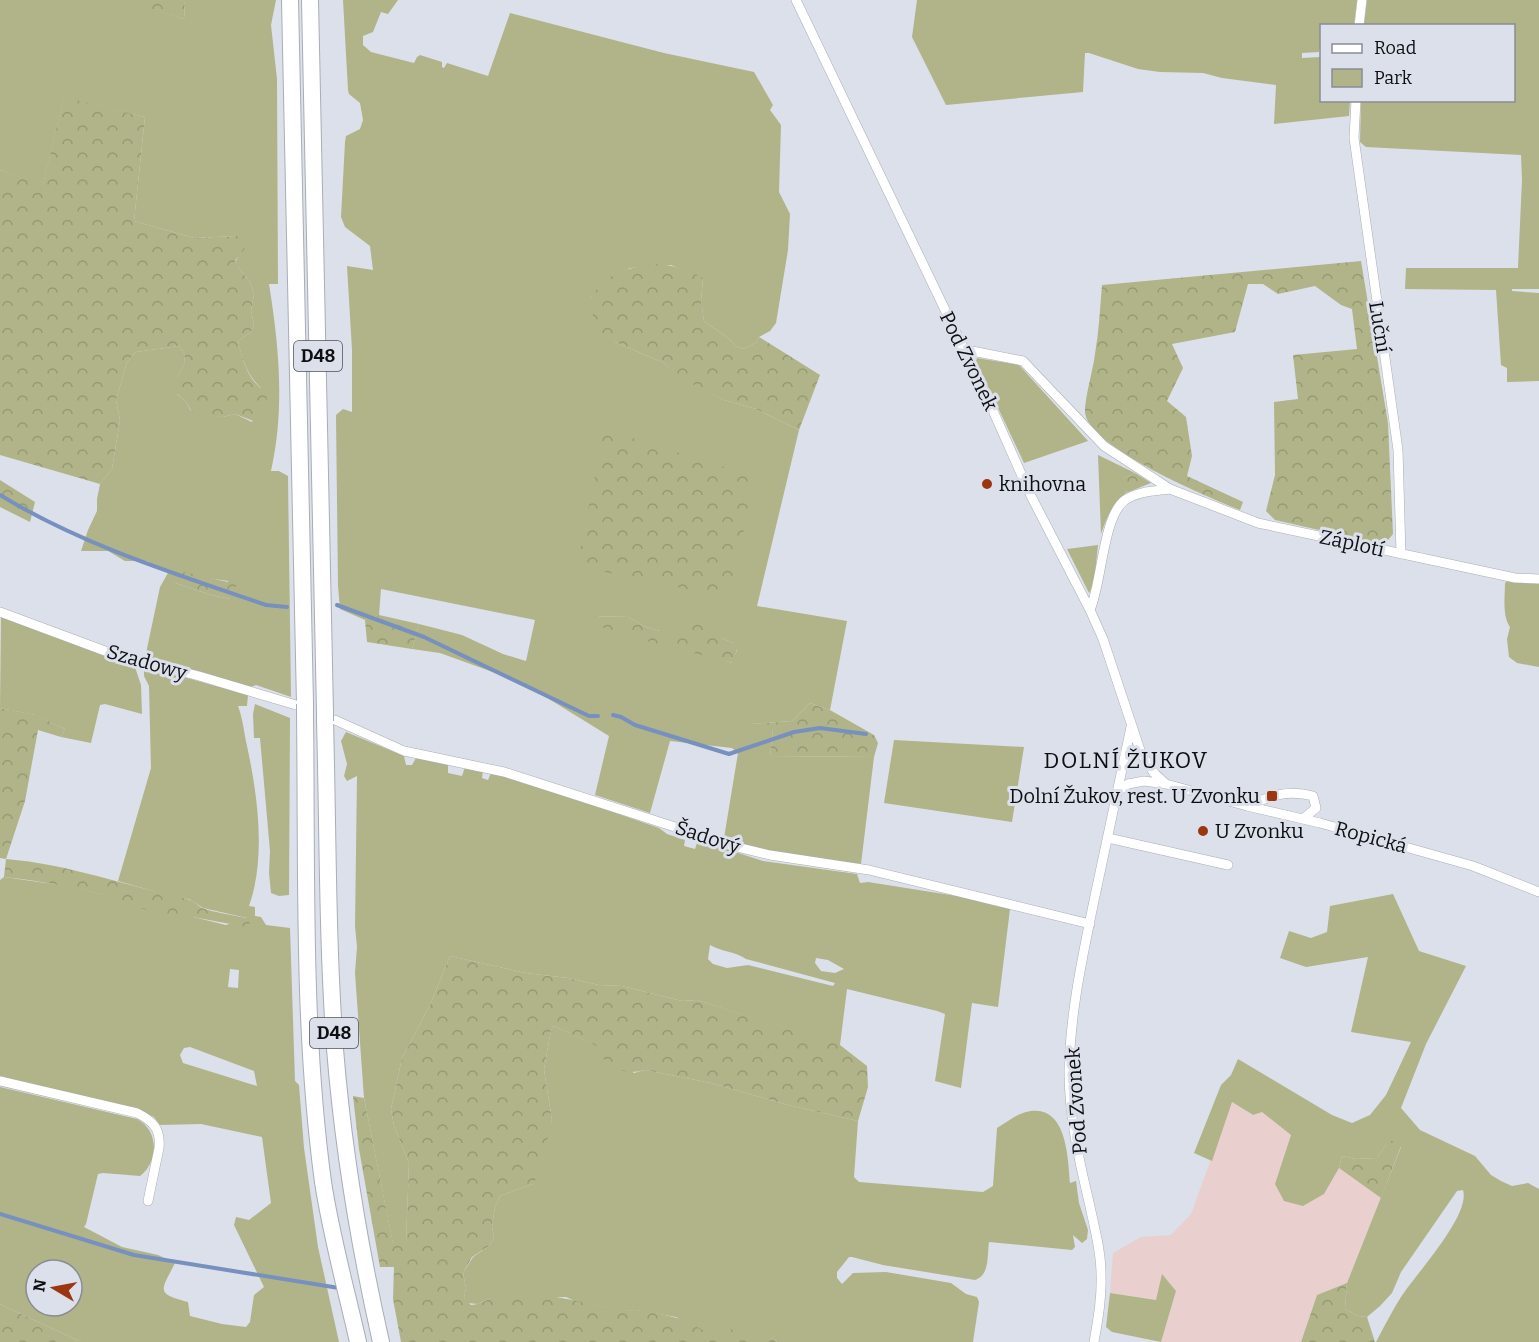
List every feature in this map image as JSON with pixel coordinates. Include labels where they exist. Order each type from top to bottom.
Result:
[{"type":"highway","name":"D48","points":[[290,0],[308,981],[315,1101],[328,1206],[358,1342]]},
{"type":"highway","name":"D48","points":[[310,0],[328,718],[331,980],[340,1103],[358,1235],[381,1342]]},
{"type":"street","name":"Pod Zvonek","points":[[796,0],[986,395],[1031,496],[1090,610],[1103,639],[1141,753],[1154,772],[1166,784]]},
{"type":"street","points":[[1359,24],[1362,0]]},
{"type":"street","name":"Luční","points":[[1356,102],[1354,138],[1398,450],[1401,554]]},
{"type":"street","name":"Záplotí","points":[[962,349],[1023,361],[1104,446],[1170,489],[1258,523],[1515,578],[1539,579]]},
{"type":"street","name":"Záplotí","points":[[1090,610],[1096,594],[1110,523],[1117,508],[1140,493],[1170,489]]},
{"type":"street","name":"Szadowy","points":[[0,612],[113,654],[302,707]]},
{"type":"street","name":"Šadový","points":[[328,718],[404,751],[504,772],[737,847],[770,855],[869,870],[1090,924]]},
{"type":"street","name":"Pod Zvonek","points":[[1094,1342],[1101,1304],[1099,1248],[1078,1154],[1069,1074],[1075,1002],[1131,726]]},
{"type":"street","points":[[1118,791],[1128,784],[1144,781],[1166,784]]},
{"type":"street","name":"Ropická","points":[[1166,784],[1473,866],[1539,892]]},
{"type":"street","points":[[1246,806],[1272,796],[1299,792],[1313,796],[1316,808],[1303,819]]},
{"type":"street","points":[[1108,838],[1228,865]]},
{"type":"street","points":[[0,1082],[137,1113],[155,1124],[160,1140],[148,1201]]},
{"type":"shaded area","points":[[1232,1102],[1252,1115],[1262,1112],[1291,1135],[1275,1184],[1303,1206],[1324,1194],[1339,1168],[1381,1198],[1347,1283],[1317,1295],[1301,1342],[1161,1342],[1176,1291],[1162,1275],[1157,1300],[1110,1293],[1113,1253],[1141,1237],[1171,1235],[1191,1214]]},
{"type":"green space","points":[[0,0],[127,0],[184,19],[185,0],[276,0],[271,25],[277,79],[278,284],[269,284],[278,354],[279,401],[271,471],[279,471],[288,476],[291,697],[256,685],[251,687],[145,658],[160,587],[168,573],[147,561],[125,561],[108,551],[81,551],[97,511],[100,484],[112,469],[120,420],[116,400],[127,362],[136,352],[179,346],[184,353],[185,363],[178,375],[177,394],[186,402],[191,411],[223,417],[235,414],[252,422],[261,388],[252,378],[246,366],[238,341],[251,332],[254,325],[251,310],[254,294],[250,282],[235,263],[238,257],[237,236],[194,238],[134,221],[145,117],[64,98],[43,185],[0,170]],"holes":[[[207,578],[228,581],[230,599],[175,583]]]},
{"type":"green space","points":[[127,0],[185,0],[184,19],[127,1]]},
{"type":"green space","points":[[343,0],[398,0],[388,14],[381,12],[373,32],[363,36],[363,45],[371,52],[414,63],[420,55],[442,62],[444,68],[447,63],[488,76],[510,13],[664,53],[754,72],[773,105],[770,110],[781,125],[779,192],[790,214],[788,250],[776,323],[770,331],[759,337],[757,342],[744,349],[735,346],[704,321],[701,301],[703,278],[671,265],[630,268],[601,285],[590,298],[593,315],[615,342],[664,363],[686,380],[724,400],[756,409],[799,430],[757,606],[847,621],[830,710],[810,703],[792,721],[751,724],[751,729],[773,729],[770,756],[874,757],[861,864],[771,852],[724,838],[738,753],[732,748],[670,741],[650,813],[595,795],[609,736],[523,683],[440,653],[412,649],[419,624],[462,635],[503,654],[526,661],[535,620],[381,589],[379,615],[365,620],[340,609],[336,415],[343,409],[352,412],[352,350],[347,266],[373,270],[370,246],[345,227],[341,217],[346,136],[360,129],[363,120],[360,103],[349,94]],"holes":[[[594,616],[628,617],[646,627],[660,631],[686,631],[721,626],[721,638],[733,643],[737,650],[732,663]]]},
{"type":"green space","points":[[917,0],[1357,0],[1354,24],[1320,24],[1319,52],[1302,53],[1302,58],[1320,57],[1320,102],[1350,102],[1349,116],[1274,124],[1276,85],[1222,78],[1203,73],[1138,69],[1089,53],[1085,53],[1083,92],[946,105],[912,37]]},
{"type":"green space","points":[[1367,0],[1539,0],[1539,289],[1512,289],[1512,291],[1539,293],[1539,381],[1507,382],[1507,368],[1501,365],[1496,290],[1405,289],[1406,268],[1518,268],[1521,155],[1366,147],[1360,142],[1361,102],[1515,102],[1515,24],[1364,24]]},
{"type":"green space","points":[[64,97],[145,117],[134,221],[194,238],[237,236],[245,246],[235,263],[250,282],[254,294],[251,310],[254,325],[251,332],[238,341],[244,363],[251,377],[267,392],[267,400],[256,422],[235,414],[223,417],[194,415],[186,402],[173,390],[185,363],[184,353],[179,346],[136,352],[127,362],[116,400],[120,420],[112,469],[100,484],[0,455],[0,170],[43,184]]},
{"type":"green space","points":[[1361,261],[1388,423],[1393,534],[1388,540],[1376,543],[1275,520],[1266,511],[1275,475],[1274,402],[1298,399],[1293,355],[1357,349],[1352,309],[1341,305],[1315,286],[1278,294],[1263,284],[1248,284],[1235,332],[1172,344],[1183,368],[1167,401],[1186,417],[1192,456],[1187,476],[1243,502],[1240,510],[1152,470],[1106,440],[1091,426],[1085,406],[1096,345],[1102,285]]},
{"type":"green space","points":[[655,264],[680,268],[703,278],[701,301],[704,321],[735,346],[744,349],[757,342],[759,337],[820,375],[799,430],[756,409],[724,400],[686,381],[664,363],[615,342],[594,327],[593,315],[585,308],[598,288],[622,271]]},
{"type":"green space","points":[[977,358],[1019,365],[1088,441],[1024,463],[976,361]]},
{"type":"green space","points":[[604,429],[756,477],[728,598],[577,566]]},
{"type":"green space","points":[[1098,455],[1135,473],[1122,479],[1126,493],[1110,511],[1101,534]]},
{"type":"green space","points":[[1135,473],[1151,483],[1126,493],[1121,479]]},
{"type":"green space","points":[[0,480],[35,502],[30,522],[0,507]]},
{"type":"green space","points":[[1098,545],[1094,583],[1089,593],[1067,549]]},
{"type":"green space","points":[[183,572],[237,584],[230,599],[211,595],[175,583],[175,579]]},
{"type":"green space","points":[[1507,581],[1539,584],[1539,667],[1517,663],[1509,657],[1507,639],[1510,627],[1504,606]]},
{"type":"green space","points":[[379,615],[419,624],[412,649],[367,642],[365,620]]},
{"type":"green space","points":[[593,616],[628,617],[646,627],[660,631],[685,631],[696,623],[721,625],[721,638],[733,643],[737,649],[733,663],[591,624]]},
{"type":"green space","points":[[1,617],[108,657],[134,664],[141,685],[142,714],[105,704],[100,705],[91,743],[61,737],[65,729],[35,715],[0,708]]},
{"type":"green space","points":[[144,666],[248,695],[247,706],[238,706],[257,806],[259,848],[249,906],[255,907],[255,916],[261,917],[266,925],[290,928],[295,1081],[299,1085],[304,1148],[318,1247],[339,1342],[81,1342],[30,1318],[84,1318],[84,1258],[24,1258],[24,1315],[0,1304],[0,1087],[137,1119],[144,1124],[153,1138],[151,1163],[140,1176],[98,1174],[84,1227],[122,1247],[158,1255],[175,1263],[166,1280],[164,1290],[170,1296],[188,1302],[190,1316],[246,1327],[250,1322],[254,1295],[264,1287],[234,1225],[236,1217],[249,1220],[271,1203],[262,1137],[201,1124],[160,1125],[154,1117],[143,1112],[0,1078],[0,880],[4,877],[67,886],[226,925],[247,918],[203,908],[189,899],[177,898],[118,881],[151,768],[149,686],[144,676]],"holes":[[[230,969],[239,970],[238,988],[228,987]],[[190,1047],[254,1071],[257,1086],[183,1063],[180,1055],[184,1048]]]},
{"type":"green space","points":[[810,703],[830,710],[874,735],[878,743],[874,757],[770,756],[773,729],[750,729],[750,724],[792,721]]},
{"type":"green space","points":[[255,704],[290,718],[289,895],[279,896],[271,893],[270,851],[260,738],[254,738]]},
{"type":"green space","points":[[0,708],[36,715],[65,729],[61,737],[38,730],[25,801],[6,859],[0,858]]},
{"type":"green space","points":[[346,732],[404,756],[406,765],[412,765],[416,758],[448,764],[448,773],[462,776],[465,767],[483,771],[482,778],[488,780],[491,773],[535,785],[659,828],[667,834],[685,840],[684,846],[695,849],[698,840],[763,861],[857,874],[860,883],[868,882],[963,897],[1010,909],[998,1007],[972,1003],[961,1088],[935,1081],[945,1014],[937,1011],[847,989],[840,1045],[837,1045],[697,1000],[682,1001],[622,986],[599,985],[568,978],[526,973],[450,956],[430,1005],[402,1058],[391,1109],[394,1126],[409,1163],[406,1243],[393,1244],[364,1098],[355,973],[357,776],[347,781],[344,776],[347,764],[341,741]],"holes":[[[710,945],[746,959],[835,983],[833,986],[748,965],[727,968],[713,964],[708,959]],[[816,958],[828,960],[844,969],[835,973],[821,971],[815,963]]]},
{"type":"green space","points":[[894,740],[1024,747],[1012,822],[884,803]]},
{"type":"green space","points":[[6,859],[75,870],[193,901],[207,910],[247,918],[250,923],[246,927],[193,917],[189,922],[92,892],[4,877]]},
{"type":"green space","points":[[1393,894],[1419,951],[1466,966],[1426,1044],[1401,1108],[1420,1130],[1475,1156],[1491,1175],[1501,1181],[1512,1186],[1528,1183],[1539,1189],[1539,1342],[1376,1342],[1401,1297],[1451,1229],[1463,1201],[1463,1190],[1457,1191],[1401,1272],[1392,1293],[1380,1306],[1367,1317],[1358,1316],[1345,1309],[1347,1283],[1401,1147],[1386,1145],[1377,1158],[1356,1159],[1342,1156],[1339,1168],[1324,1194],[1303,1206],[1284,1201],[1275,1184],[1291,1135],[1262,1112],[1253,1115],[1232,1102],[1212,1161],[1194,1153],[1221,1085],[1231,1075],[1238,1059],[1332,1115],[1352,1123],[1370,1115],[1386,1095],[1411,1042],[1351,1032],[1368,957],[1306,967],[1280,958],[1289,931],[1311,938],[1327,932],[1330,906]]},
{"type":"green space","points":[[450,956],[526,973],[568,978],[599,985],[622,986],[682,1001],[697,1000],[840,1045],[867,1066],[868,1087],[858,1121],[788,1105],[711,1083],[645,1070],[626,1072],[601,1057],[603,1049],[554,1026],[551,1030],[544,1069],[552,1120],[540,1172],[533,1184],[500,1196],[495,1207],[492,1226],[494,1238],[489,1246],[472,1257],[463,1273],[466,1288],[464,1298],[471,1305],[505,1293],[535,1294],[654,1313],[680,1319],[710,1332],[725,1332],[732,1329],[774,1339],[777,1342],[401,1342],[393,1299],[394,1267],[380,1267],[359,1149],[353,1096],[364,1098],[393,1243],[406,1243],[409,1163],[394,1126],[391,1109],[402,1058],[430,1005]]},
{"type":"green space","points":[[554,1026],[604,1049],[634,1073],[645,1070],[711,1083],[788,1105],[858,1121],[854,1177],[859,1182],[983,1192],[993,1186],[997,1128],[1026,1112],[1039,1111],[1049,1115],[1057,1123],[1062,1133],[1066,1146],[1070,1183],[1076,1181],[1079,1203],[1088,1230],[1087,1239],[1082,1243],[1073,1235],[1075,1247],[1072,1250],[989,1242],[985,1269],[980,1278],[975,1280],[883,1265],[852,1257],[849,1257],[837,1272],[837,1278],[842,1284],[853,1273],[886,1272],[951,1283],[966,1294],[977,1297],[979,1302],[973,1342],[777,1342],[774,1339],[726,1333],[713,1334],[695,1328],[676,1317],[636,1310],[626,1311],[577,1302],[566,1297],[491,1298],[478,1304],[467,1303],[464,1298],[466,1288],[463,1273],[473,1257],[489,1246],[494,1238],[492,1226],[495,1207],[500,1196],[533,1184],[552,1120],[544,1069],[551,1030]]},
{"type":"green space","points":[[1397,1137],[1401,1146],[1381,1198],[1339,1168],[1342,1156],[1356,1159],[1377,1158],[1386,1145]]},
{"type":"green space","points":[[1162,1274],[1176,1291],[1161,1342],[1112,1332],[1106,1327],[1110,1293],[1156,1300]]},
{"type":"green space","points":[[1347,1283],[1345,1309],[1358,1316],[1367,1317],[1375,1342],[1301,1342],[1317,1295]]},
{"type":"green space","points":[[0,1304],[24,1315],[24,1318],[30,1318],[81,1342],[0,1342]]},
{"type":"waterway","points":[[0,495],[31,513],[96,544],[266,605],[287,607]]},
{"type":"waterway","points":[[337,605],[424,637],[589,716],[598,716]]},
{"type":"waterway","points":[[613,715],[635,725],[729,754],[794,732],[820,728],[866,734]]},
{"type":"waterway","points":[[0,1214],[134,1255],[339,1288]]},
{"type":"place","name":"knihovna","points":[[987,484]]},
{"type":"place","name":"Dolní Žukov, rest. U Zvonku","points":[[1272,796]]},
{"type":"place","name":"U Zvonku","points":[[1203,831]]},
{"type":"district","name":"DOLNÍ ŽUKOV","points":[[1126,760]]}]
